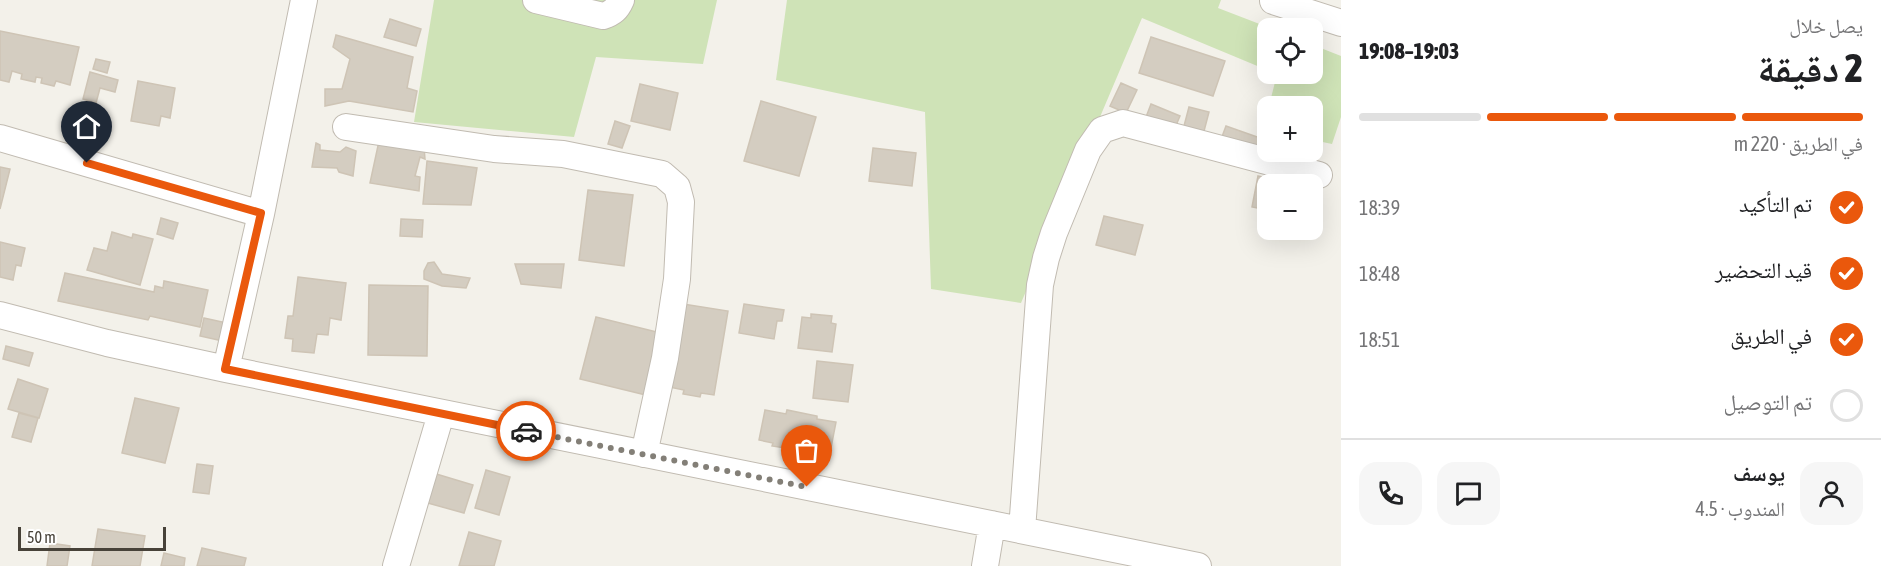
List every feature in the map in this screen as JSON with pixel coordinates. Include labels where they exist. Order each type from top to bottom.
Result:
[{"type":"street","points":[[225,369],[261,213],[304,0]]},
{"type":"street","points":[[536,0],[603,16],[611,14],[621,0]]},
{"type":"street","points":[[1273,1],[1341,23]]},
{"type":"street","points":[[1022,530],[1040,285],[1054,233],[1088,150],[1102,130],[1123,123],[1315,174]]},
{"type":"street","points":[[346,127],[494,149],[563,154],[662,174],[677,187],[681,202],[677,279],[665,358],[644,454]]},
{"type":"street","points":[[0,138],[261,213]]},
{"type":"street","points":[[0,315],[107,343],[225,369],[1198,566]]},
{"type":"street","points":[[396,566],[441,414]]},
{"type":"street","points":[[985,566],[992,524]]},
{"type":"green space","points":[[434,0],[717,0],[703,64],[596,57],[574,137],[414,122]]},
{"type":"green space","points":[[787,0],[1221,0],[1218,8],[1257,23],[1257,66],[1142,18],[1021,303],[931,289],[925,112],[776,80]]},
{"type":"green space","points":[[1323,49],[1341,56],[1341,117],[1332,144],[1323,142],[1323,96],[1272,96],[1274,84],[1323,84]]},
{"type":"building","points":[[390,19],[421,29],[416,46],[384,37]]},
{"type":"building","points":[[0,31],[79,47],[70,85],[56,81],[54,86],[41,83],[42,78],[36,77],[35,82],[21,79],[22,74],[12,71],[9,82],[0,80]]},
{"type":"building","points":[[336,35],[413,57],[407,88],[417,91],[413,112],[349,101],[325,106],[325,89],[342,89],[350,59],[333,47]]},
{"type":"building","points":[[1151,37],[1225,61],[1213,96],[1139,73]]},
{"type":"building","points":[[96,59],[110,62],[107,73],[93,69]]},
{"type":"building","points":[[90,72],[118,80],[115,92],[100,88],[96,103],[83,99]]},
{"type":"building","points":[[138,81],[175,88],[170,118],[161,116],[159,126],[131,121]]},
{"type":"building","points":[[1121,83],[1137,90],[1126,113],[1110,106]]},
{"type":"building","points":[[640,84],[678,93],[670,130],[631,121]]},
{"type":"building","points":[[761,101],[816,117],[799,176],[744,161]]},
{"type":"building","points":[[1151,104],[1180,116],[1174,130],[1146,117]]},
{"type":"building","points":[[1189,107],[1209,112],[1204,131],[1184,126]]},
{"type":"building","points":[[615,121],[630,126],[622,148],[608,144]]},
{"type":"building","points":[[1226,126],[1257,137],[1254,154],[1220,142]]},
{"type":"building","points":[[379,141],[424,147],[425,159],[420,157],[415,176],[420,177],[419,191],[370,183]]},
{"type":"building","points":[[316,143],[320,145],[320,150],[340,152],[346,147],[356,151],[353,176],[339,172],[337,168],[312,167]]},
{"type":"building","points":[[873,148],[916,153],[912,186],[869,181]]},
{"type":"building","points":[[427,161],[477,168],[471,205],[423,204]]},
{"type":"building","points":[[0,167],[10,169],[0,209]]},
{"type":"building","points":[[1257,181],[1257,208],[1252,207]]},
{"type":"building","points":[[588,190],[633,195],[624,266],[579,260]]},
{"type":"building","points":[[1104,216],[1143,225],[1135,255],[1096,245]]},
{"type":"building","points":[[161,218],[178,223],[173,239],[157,234]]},
{"type":"building","points":[[401,219],[423,220],[422,237],[400,236]]},
{"type":"building","points":[[112,232],[132,238],[133,234],[153,239],[140,285],[87,270],[94,248],[107,251]]},
{"type":"building","points":[[0,242],[25,248],[21,266],[16,265],[13,280],[0,277]]},
{"type":"building","points":[[434,262],[442,274],[470,278],[466,288],[442,286],[424,279],[424,271],[428,263]]},
{"type":"building","points":[[515,264],[564,264],[561,288],[521,284]]},
{"type":"building","points":[[65,273],[154,292],[155,286],[163,288],[164,281],[208,290],[200,327],[150,316],[148,320],[58,301]]},
{"type":"building","points":[[298,277],[346,283],[341,320],[330,318],[328,335],[317,334],[314,353],[292,351],[293,339],[285,338],[288,316],[293,316]]},
{"type":"building","points":[[369,285],[428,286],[427,356],[368,355]]},
{"type":"building","points":[[683,304],[728,311],[714,395],[701,393],[700,397],[683,394],[684,390],[669,387]]},
{"type":"building","points":[[744,304],[784,310],[782,321],[777,321],[774,339],[739,333]]},
{"type":"building","points":[[811,314],[832,316],[831,323],[836,324],[832,352],[798,348],[802,317],[811,318]]},
{"type":"building","points":[[596,317],[665,334],[650,396],[580,379]]},
{"type":"building","points":[[204,318],[227,323],[223,341],[200,336]]},
{"type":"building","points":[[6,346],[33,353],[29,366],[3,359]]},
{"type":"building","points":[[817,361],[853,365],[848,402],[813,398]]},
{"type":"building","points":[[18,379],[48,389],[39,418],[8,409]]},
{"type":"building","points":[[135,398],[179,408],[165,463],[122,453]]},
{"type":"building","points":[[765,410],[786,414],[787,410],[836,422],[830,453],[772,446],[773,443],[759,440]]},
{"type":"building","points":[[19,413],[38,418],[31,442],[12,437]]},
{"type":"building","points":[[197,464],[213,466],[209,494],[193,492]]},
{"type":"building","points":[[486,470],[510,477],[499,515],[475,508]]},
{"type":"building","points":[[433,473],[473,485],[464,513],[424,502]]},
{"type":"building","points":[[98,529],[145,536],[140,566],[92,566]]},
{"type":"building","points":[[469,532],[501,541],[494,566],[459,566]]},
{"type":"building","points":[[50,543],[70,546],[67,566],[47,566]]},
{"type":"building","points":[[202,548],[246,558],[244,566],[197,566]]},
{"type":"building","points":[[164,553],[185,558],[184,566],[161,566]]},
{"type":"way so far","points":[[526,431],[807,487]]},
{"type":"route","points":[[87,163],[261,213],[225,369],[526,431]]}]
